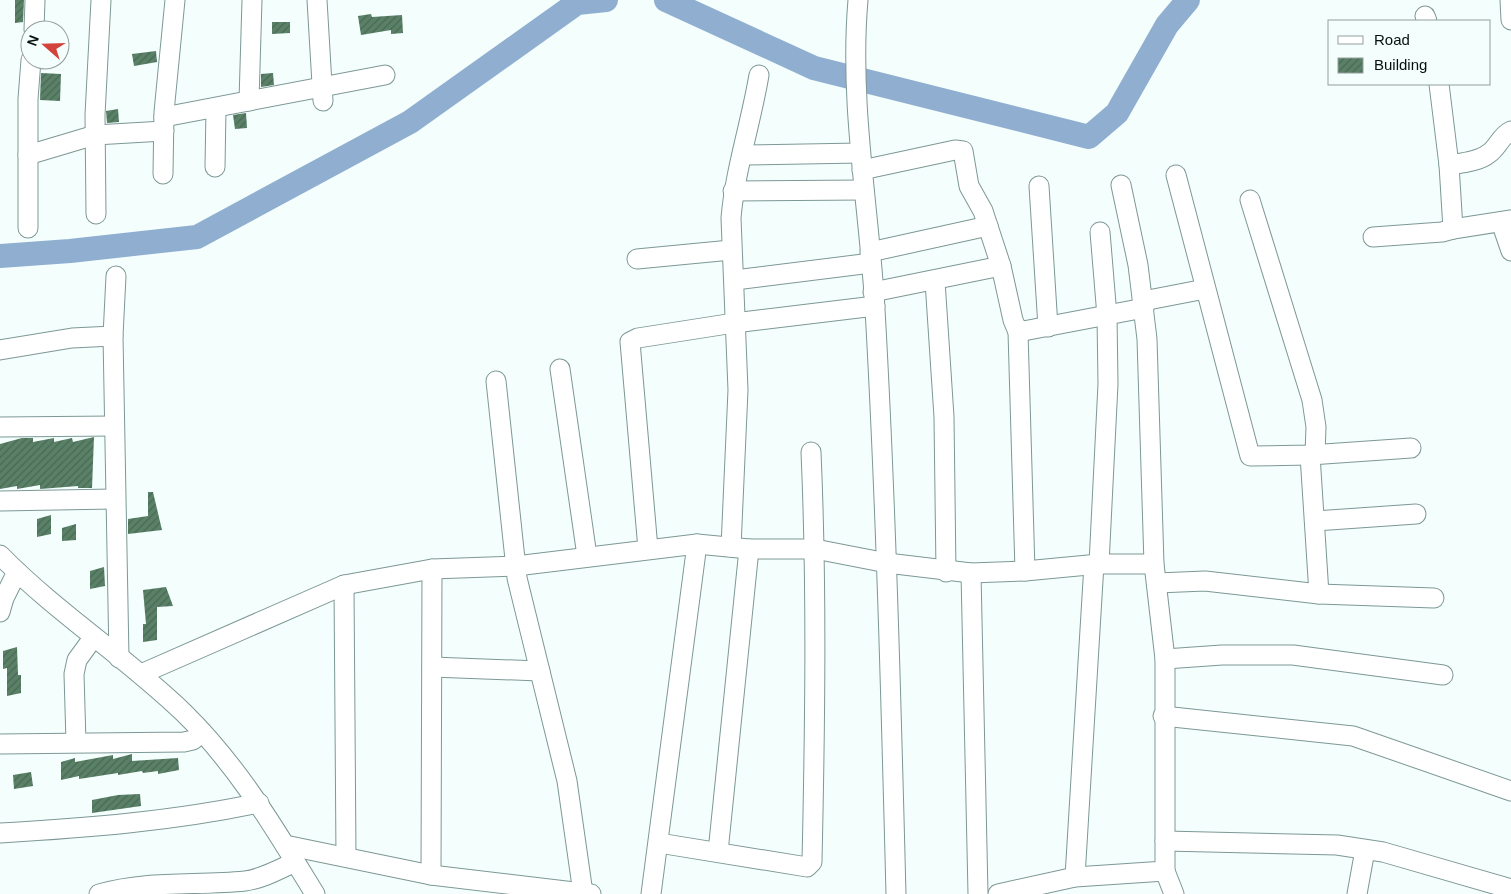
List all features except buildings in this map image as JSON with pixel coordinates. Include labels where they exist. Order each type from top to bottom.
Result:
[{"type":"street","points":[[35,20],[36,0]]},
{"type":"street","points":[[96,214],[95,136],[100,0]]},
{"type":"street","points":[[162,174],[164,124],[175,0]]},
{"type":"street","points":[[249,101],[252,0]]},
{"type":"street","points":[[317,0],[322,94]]},
{"type":"street","points":[[858,0],[855,37],[856,110],[874,299],[887,563],[896,894]]},
{"type":"street","points":[[1510,0],[1511,20]]},
{"type":"street","points":[[28,228],[31,70]]},
{"type":"street","points":[[28,155],[95,136],[164,124],[249,101],[322,94],[385,75]]},
{"type":"street","points":[[718,852],[740,548],[738,390],[734,323],[735,280],[731,250],[733,191],[743,154],[759,75]]},
{"type":"street","points":[[1439,85],[1449,165],[1453,229]]},
{"type":"street","points":[[215,167],[216,109]]},
{"type":"street","points":[[1449,165],[1475,160],[1489,154],[1505,134],[1511,132]]},
{"type":"street","points":[[743,154],[861,161],[960,149],[963,152],[969,186],[984,211],[1001,266],[1013,320],[1018,332],[1025,571]]},
{"type":"street","points":[[1176,175],[1248,453],[1254,457],[1411,448]]},
{"type":"street","points":[[1121,185],[1138,264],[1147,339],[1154,564],[1165,659],[1164,871],[1174,894]]},
{"type":"street","points":[[1038,186],[1048,327]]},
{"type":"street","points":[[733,191],[864,190]]},
{"type":"street","points":[[1250,200],[1312,400],[1316,427],[1313,454],[1319,594]]},
{"type":"street","points":[[1372,237],[1442,232],[1506,221],[1511,251]]},
{"type":"street","points":[[735,280],[870,258],[988,226]]},
{"type":"street","points":[[1075,877],[1106,434],[1107,316],[1100,232]]},
{"type":"street","points":[[637,259],[731,250]]},
{"type":"street","points":[[648,549],[630,342],[638,338],[874,299],[935,281],[1001,266]]},
{"type":"street","points":[[116,276],[112,336],[114,499],[120,658]]},
{"type":"street","points":[[935,281],[940,330],[944,417],[946,572]]},
{"type":"street","points":[[1018,332],[1107,316],[1143,304],[1205,289]]},
{"type":"street","points":[[0,350],[72,338],[112,336]]},
{"type":"street","points":[[560,369],[586,556]]},
{"type":"street","points":[[285,845],[431,875],[556,892],[587,893],[567,781],[517,578],[496,381]]},
{"type":"street","points":[[0,427],[114,426]]},
{"type":"street","points":[[659,843],[807,867],[812,862],[815,716],[815,549],[811,452]]},
{"type":"street","points":[[0,501],[114,499]]},
{"type":"street","points":[[1315,521],[1416,514]]},
{"type":"street","points":[[141,674],[344,585],[432,569],[516,566],[697,544],[740,548],[815,549],[946,572],[1025,571],[1096,564],[1154,564]]},
{"type":"street","points":[[651,894],[697,544]]},
{"type":"street","points":[[0,555],[93,638],[141,674],[202,732],[238,772],[260,803],[315,894]]},
{"type":"street","points":[[431,875],[432,569]]},
{"type":"street","points":[[0,612],[4,598],[17,572]]},
{"type":"street","points":[[971,573],[978,894]]},
{"type":"street","points":[[1157,583],[1205,581],[1319,594],[1434,598]]},
{"type":"street","points":[[344,585],[346,857]]},
{"type":"street","points":[[76,742],[74,674],[77,660],[93,638]]},
{"type":"street","points":[[1165,659],[1222,655],[1294,655],[1443,674]]},
{"type":"street","points":[[432,667],[540,671]]},
{"type":"street","points":[[1164,716],[1353,736],[1511,792]]},
{"type":"street","points":[[0,744],[184,742],[193,740],[202,732]]},
{"type":"street","points":[[0,833],[56,830],[214,813],[260,803]]},
{"type":"street","points":[[1165,841],[1337,845],[1392,855],[1511,889]]},
{"type":"street","points":[[1357,894],[1365,850]]},
{"type":"street","points":[[99,894],[120,888],[157,884],[247,881],[295,862]]},
{"type":"street","points":[[998,894],[1028,891],[1075,877],[1164,871]]},
{"type":"waterway","points":[[0,256],[70,251],[197,237],[410,122],[577,3],[606,0]]},
{"type":"waterway","points":[[666,0],[814,68],[1089,137],[1117,113],[1167,25],[1188,0]]}]
